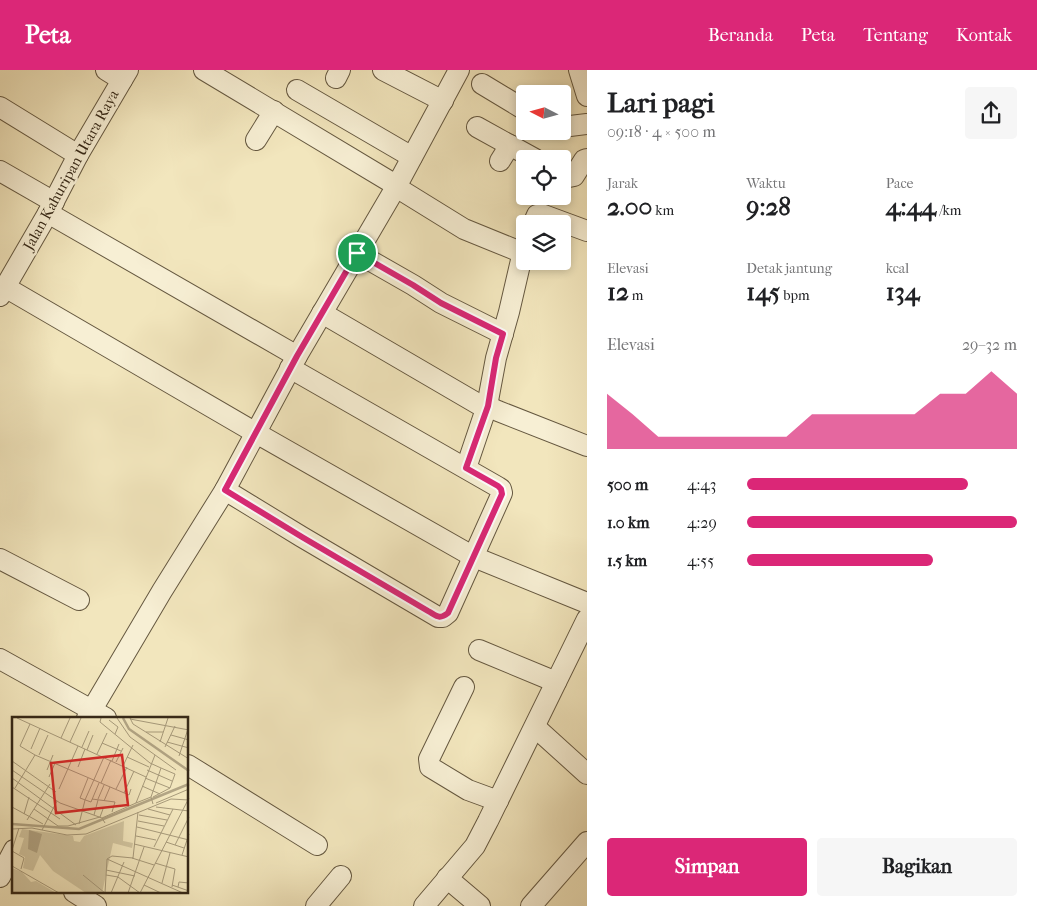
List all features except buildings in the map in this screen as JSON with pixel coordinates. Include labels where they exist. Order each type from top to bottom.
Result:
[{"type":"street","points":[[204,70],[274,111],[464,229],[516,247]]},
{"type":"street","points":[[384,70],[443,101]]},
{"type":"street","points":[[0,659],[95,716],[167,583],[225,490],[294,362],[357,253],[392,184],[412,157],[459,70]]},
{"type":"street","points":[[579,70],[587,96]]},
{"type":"street","name":"Jalan Kahuripan Utara Raya","points":[[3,292],[51,208],[118,73]]},
{"type":"street","points":[[482,84],[516,105]]},
{"type":"street","points":[[297,90],[412,157]]},
{"type":"street","points":[[0,107],[78,155]]},
{"type":"street","points":[[256,140],[274,111]]},
{"type":"street","points":[[571,126],[587,124]]},
{"type":"street","points":[[477,127],[505,153],[516,155]]},
{"type":"street","points":[[571,177],[574,176],[584,160],[587,159]]},
{"type":"street","points":[[0,171],[51,208],[294,362],[498,486],[502,494],[448,613],[438,617],[225,490]]},
{"type":"street","points":[[571,225],[587,231]]},
{"type":"street","points":[[357,253],[441,303],[503,334]]},
{"type":"street","points":[[466,468],[519,270]]},
{"type":"street","points":[[3,292],[474,557],[587,603]]},
{"type":"street","points":[[322,313],[483,405],[587,446]]},
{"type":"street","points":[[0,559],[79,600]]},
{"type":"street","points":[[424,906],[475,846],[587,619]]},
{"type":"street","points":[[479,650],[556,682]]},
{"type":"street","points":[[464,687],[429,759],[430,767],[468,790],[493,810]]},
{"type":"street","points":[[535,727],[587,774]]},
{"type":"street","points":[[189,766],[317,845]]},
{"type":"street","points":[[531,906],[587,842]]},
{"type":"street","points":[[0,877],[12,855]]},
{"type":"street","points":[[316,906],[341,876]]},
{"type":"street","points":[[447,878],[480,906]]},
{"type":"street","points":[[77,894],[96,906]]},
{"type":"route","points":[[357,253],[441,303],[503,334],[496,358],[488,406],[466,468],[498,486],[502,494],[448,613],[442,617],[438,617],[225,490],[297,356],[357,253]]}]
